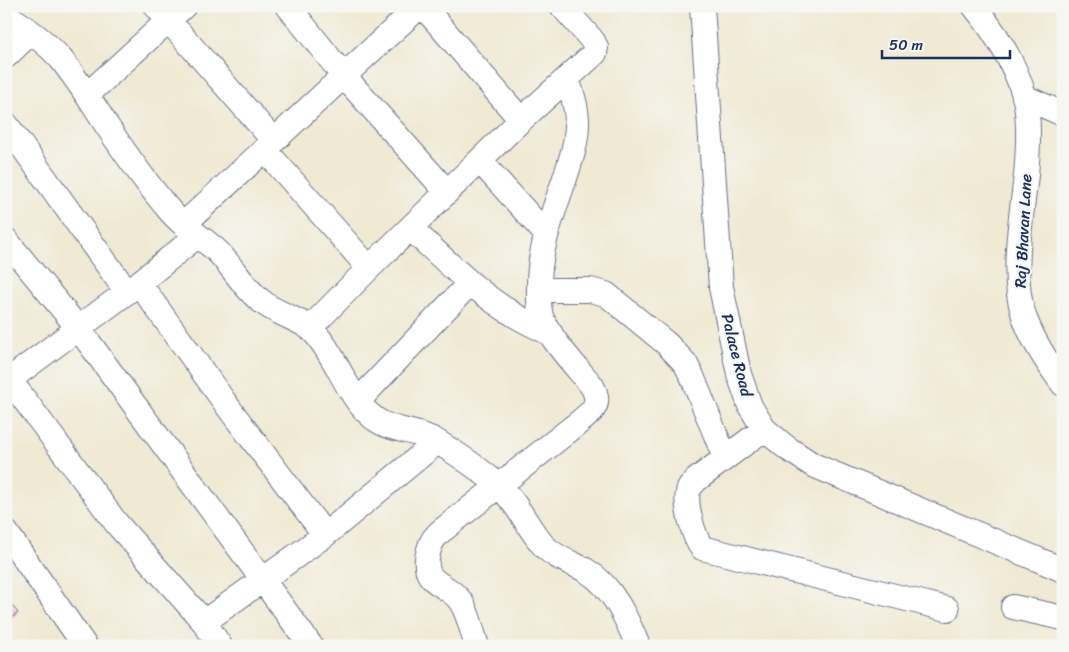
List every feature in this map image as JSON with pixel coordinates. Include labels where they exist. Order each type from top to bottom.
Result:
[{"type":"street","points":[[288,6],[344,75],[447,192]]},
{"type":"street","points":[[220,646],[204,622],[117,524],[7,379],[79,329],[133,288],[270,145],[421,6],[521,120]]},
{"type":"street","points":[[310,328],[521,120],[595,53],[596,47],[562,6]]},
{"type":"street","name":"Palace Road","points":[[702,6],[721,287],[739,374],[750,406],[764,429],[787,448],[813,465],[1063,570]]},
{"type":"street","name":"Raj Bhavan Lane","points":[[974,6],[993,30],[1003,47],[1012,64],[1024,97],[1028,132],[1027,164],[1017,279],[1020,301],[1027,323],[1037,344],[1063,384]]},
{"type":"street","points":[[87,95],[170,11],[270,145],[369,268]]},
{"type":"street","points":[[6,15],[31,32],[59,57],[137,168],[172,214],[221,256],[242,283],[262,303],[276,312],[310,328],[325,345],[358,401],[368,414],[379,422],[422,434],[437,442],[500,486],[516,504],[544,546],[596,578],[611,594],[631,628],[638,646]]},
{"type":"street","points":[[6,56],[31,32]]},
{"type":"street","points":[[477,646],[460,600],[452,592],[436,583],[428,574],[426,568],[428,549],[431,542],[440,532],[577,424],[592,411],[597,403],[597,394],[592,386],[551,334],[542,317],[539,290],[540,260],[546,234],[573,153],[576,136],[576,106],[567,79]]},
{"type":"street","points":[[1024,97],[1063,114]]},
{"type":"street","points":[[6,124],[231,411],[325,535]]},
{"type":"street","points":[[480,160],[546,234]]},
{"type":"street","points":[[410,228],[470,283],[513,314],[551,334]]},
{"type":"street","points":[[6,240],[79,329],[311,646]]},
{"type":"street","points":[[358,401],[470,283]]},
{"type":"street","points":[[539,290],[590,290],[606,294],[667,344],[685,363],[692,376],[725,458]]},
{"type":"street","points":[[764,429],[696,480],[688,490],[687,500],[694,535],[702,548],[947,609]]},
{"type":"street","points":[[204,622],[325,535],[437,442]]},
{"type":"street","points":[[6,532],[85,646]]},
{"type":"street","points":[[1013,607],[1063,618]]},
{"type":"building","points":[[6,598],[18,613],[6,622]]}]
